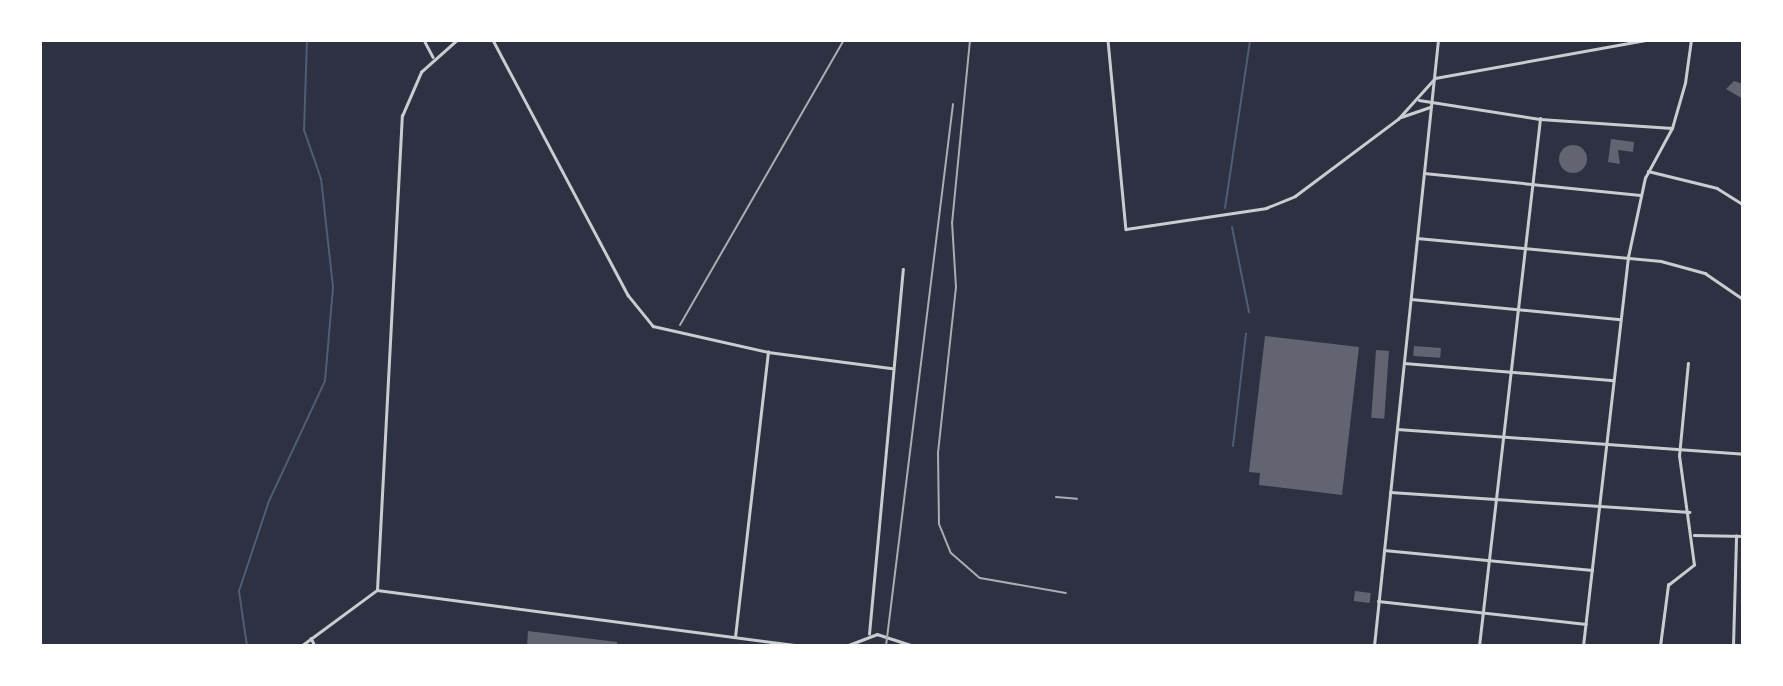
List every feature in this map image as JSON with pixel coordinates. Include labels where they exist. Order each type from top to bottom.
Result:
[{"type":"street","points":[[424,40],[433,57]]},
{"type":"street","points":[[377,590],[402,116],[412,85],[433,57],[457,40]]},
{"type":"street","points":[[493,40],[639,313],[665,333],[768,352],[892,369]]},
{"type":"street","points":[[1108,40],[1126,229],[1280,203],[1398,119],[1434,78],[1647,40]]},
{"type":"street","points":[[1374,646],[1438,40]]},
{"type":"street","points":[[1583,646],[1628,257],[1648,172],[1672,128],[1691,40]]},
{"type":"street","points":[[1417,100],[1432,106],[1540,119],[1672,128]]},
{"type":"street","points":[[1398,119],[1432,106]]},
{"type":"street","points":[[1479,646],[1540,119]]},
{"type":"street","points":[[1648,172],[1717,188],[1743,204]]},
{"type":"street","points":[[1424,173],[1641,195]]},
{"type":"street","points":[[1417,238],[1628,257],[1694,269],[1743,299]]},
{"type":"street","points":[[869,634],[903,270]]},
{"type":"street","points":[[1411,299],[1621,319]]},
{"type":"street","points":[[735,637],[768,352]]},
{"type":"street","points":[[1404,363],[1615,380]]},
{"type":"street","points":[[1660,646],[1668,584],[1693,565],[1693,535],[1680,449],[1688,363]]},
{"type":"street","points":[[1397,429],[1743,454]]},
{"type":"street","points":[[1390,492],[1689,512]]},
{"type":"street","points":[[1693,535],[1743,536]]},
{"type":"street","points":[[1733,646],[1736,536]]},
{"type":"street","points":[[1384,550],[1592,570]]},
{"type":"street","points":[[301,646],[377,590],[803,646]]},
{"type":"street","points":[[1378,601],[1586,624]]},
{"type":"street","points":[[846,646],[869,634],[915,646]]},
{"type":"street","points":[[311,638],[315,646]]},
{"type":"building","points":[[1734,81],[1743,84],[1743,99],[1726,89]]},
{"type":"building","points":[[1611,139],[1634,142],[1633,152],[1618,150],[1620,164],[1608,162]]},
{"type":"building","points":[[1573,145],[1583,149],[1587,159],[1583,169],[1573,173],[1563,169],[1559,159],[1563,149]]},
{"type":"building","points":[[1265,336],[1359,347],[1342,495],[1259,485],[1260,473],[1249,472]]},
{"type":"building","points":[[1414,346],[1441,348],[1440,358],[1413,356]]},
{"type":"building","points":[[1376,350],[1389,351],[1384,419],[1371,418]]},
{"type":"building","points":[[1355,591],[1371,593],[1370,603],[1354,601]]},
{"type":"building","points":[[528,631],[617,642],[617,646],[527,646]]},
{"type":"waterway","points":[[247,646],[239,591],[269,501],[325,381],[333,287],[321,179],[304,130],[307,40]]},
{"type":"waterway","points":[[1225,208],[1250,40]]},
{"type":"waterway","points":[[1232,227],[1249,312]]},
{"type":"waterway","points":[[1233,446],[1246,334]]},
{"type":"railway","points":[[680,325],[844,40]]},
{"type":"railway","points":[[970,40],[952,222],[956,287],[938,453],[939,524],[951,553],[980,578],[1066,593]]},
{"type":"railway","points":[[886,646],[953,104]]},
{"type":"railway","points":[[1056,497],[1077,499]]}]
